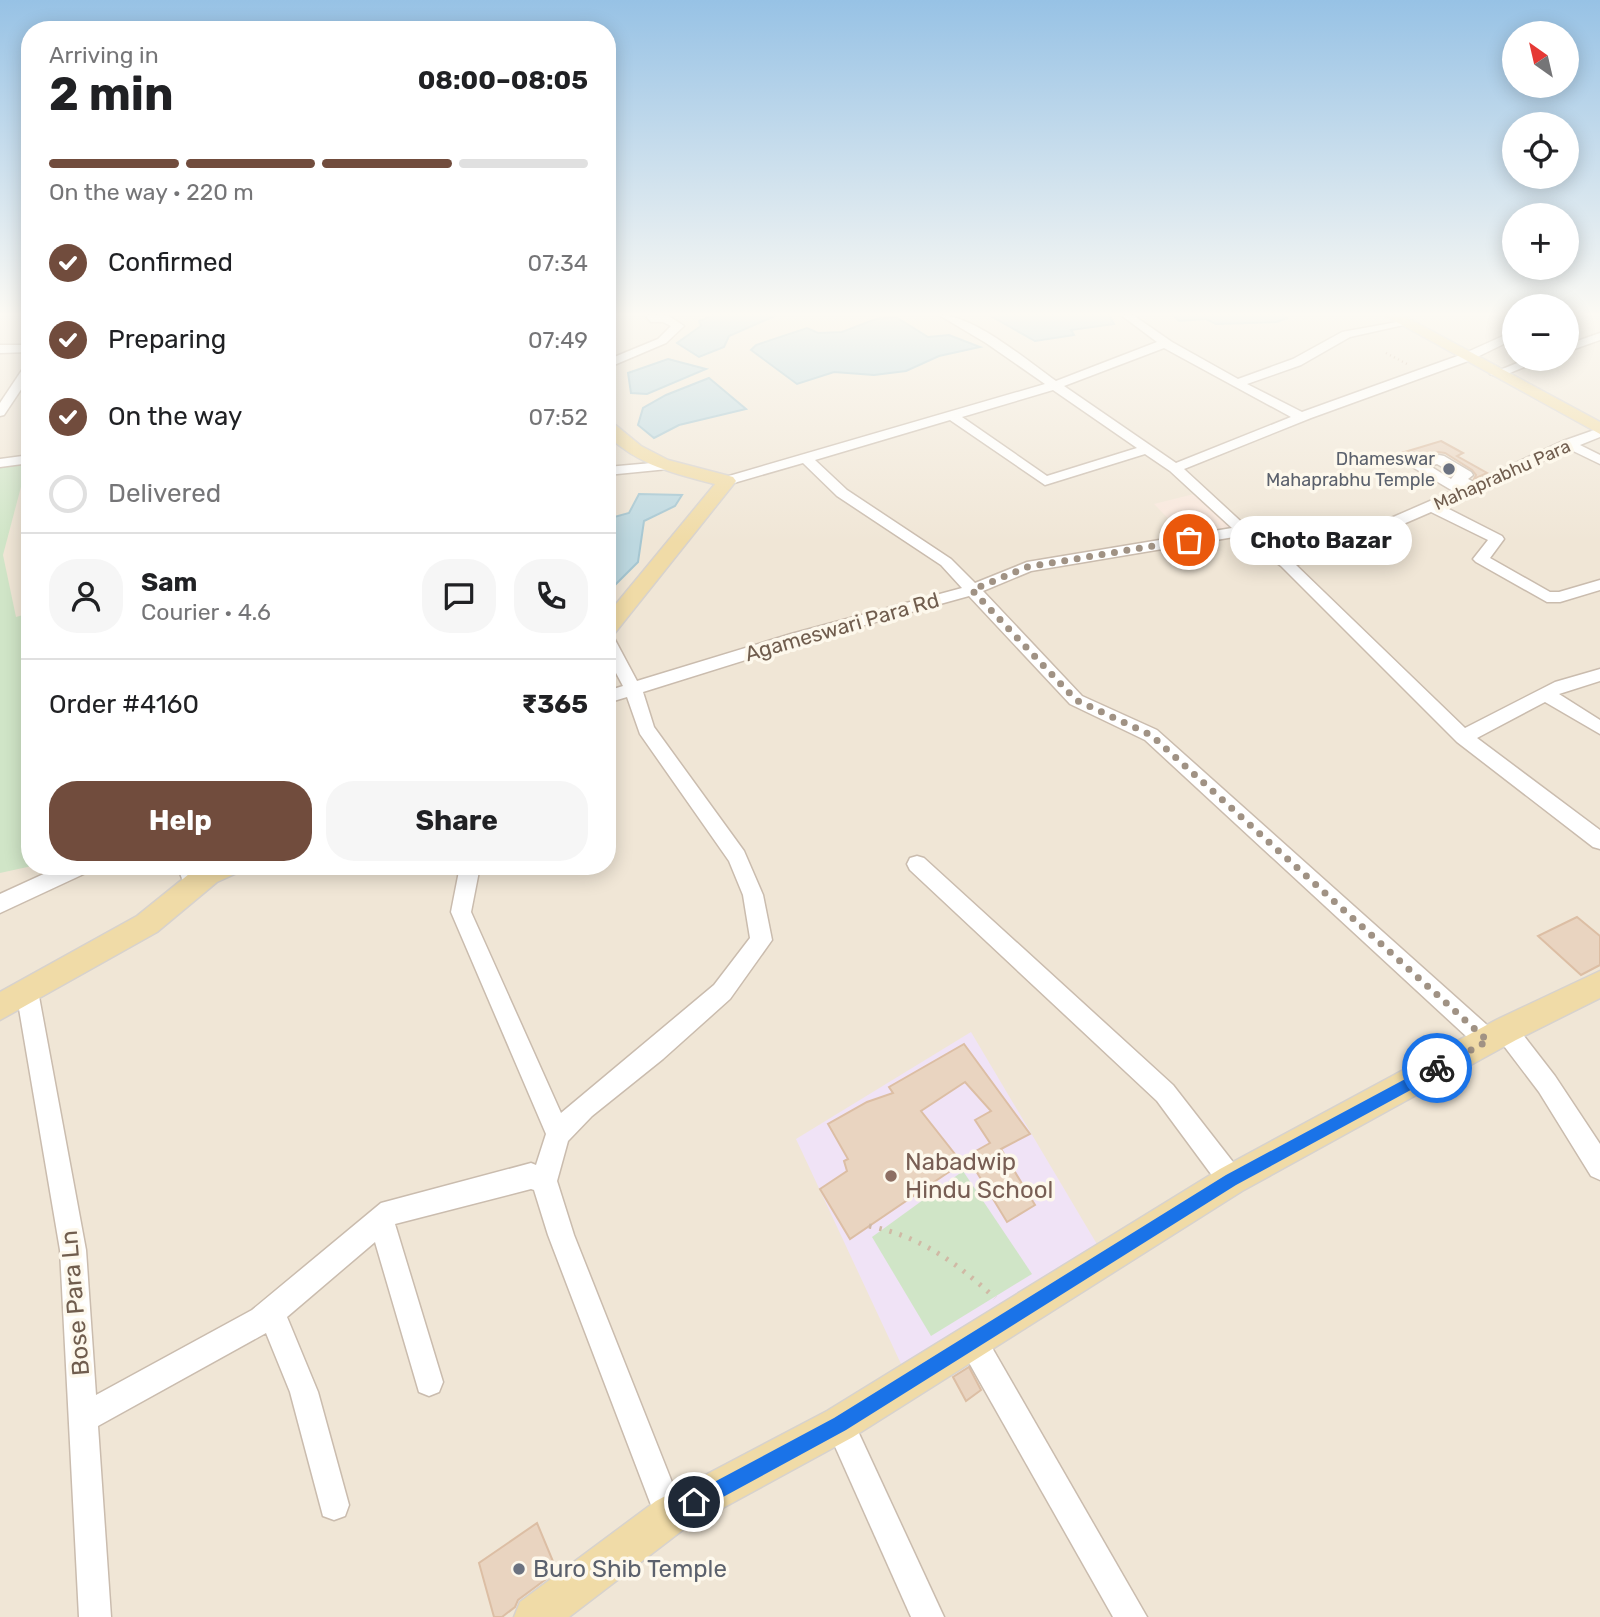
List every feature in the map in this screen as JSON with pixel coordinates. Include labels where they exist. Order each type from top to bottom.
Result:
[{"type":"main road","points":[[1527,390],[1600,430]]},
{"type":"main road","points":[[616,435],[629,448],[663,466],[727,481],[616,618]]},
{"type":"main road","points":[[0,1007],[147,924],[191,876]]},
{"type":"main road","points":[[535,1617],[670,1515],[840,1424],[1231,1180],[1497,1035],[1600,984]]},
{"type":"street","points":[[0,412],[14,390]]},
{"type":"street","points":[[727,481],[1043,390]]},
{"type":"street","points":[[1061,390],[1175,468],[1243,531],[1286,563],[1463,737],[1600,841]]},
{"type":"street","points":[[1252,390],[1301,417]]},
{"type":"street","points":[[1175,468],[1375,390]]},
{"type":"street","points":[[951,415],[1045,481],[1147,449]]},
{"type":"street","name":"Mahaprabhu Para","points":[[1286,563],[1326,551],[1433,507],[1471,486],[1600,430]]},
{"type":"street","points":[[1568,444],[1600,460]]},
{"type":"street","points":[[804,457],[842,494],[946,562],[1076,700],[1151,735],[1497,1035],[1548,1084],[1600,1167]]},
{"type":"street","points":[[0,463],[21,460]]},
{"type":"street","points":[[616,470],[663,466]]},
{"type":"street","points":[[1433,507],[1497,539],[1481,559],[1548,597],[1560,597],[1600,585]]},
{"type":"street","name":"Agameswari Para Rd","points":[[616,695],[797,638],[972,590],[1027,567],[1243,531]]},
{"type":"street","points":[[616,657],[634,691],[646,729],[737,857],[753,895],[761,940],[722,992],[655,1051],[583,1108],[558,1134],[544,1181],[565,1247],[670,1515]]},
{"type":"street","points":[[1463,737],[1561,686],[1600,675]]},
{"type":"street","points":[[1545,694],[1600,728]]},
{"type":"street","points":[[917,864],[1165,1093],[1231,1180]]},
{"type":"street","points":[[0,904],[62,875]]},
{"type":"street","points":[[468,875],[461,912],[558,1134]]},
{"type":"street","name":"Bose Para Ln","points":[[27,991],[73,1250],[95,1617]]},
{"type":"street","points":[[83,1418],[156,1381],[262,1320],[390,1212],[531,1176],[544,1181]]},
{"type":"street","points":[[381,1220],[407,1297],[429,1382]]},
{"type":"street","points":[[271,1311],[304,1392],[334,1504]]},
{"type":"street","points":[[973,1342],[1131,1617]]},
{"type":"street","points":[[840,1424],[928,1617]]},
{"type":"path","points":[[869,1226],[899,1231],[922,1240],[955,1263],[1002,1305]]},
{"type":"shaded area","points":[[0,390],[21,390],[21,875],[616,875],[616,390],[1600,390],[1600,1617],[0,1617]]},
{"type":"shaded area","points":[[1198,493],[1238,530],[1187,538],[1154,504]]},
{"type":"shaded area","points":[[971,1032],[1098,1246],[902,1366],[796,1139]]},
{"type":"green space","points":[[21,465],[21,487],[3,555],[16,617],[21,616],[21,868],[0,873],[0,467]]},
{"type":"green space","points":[[963,1171],[1032,1274],[931,1336],[872,1237]]},
{"type":"water","points":[[631,390],[655,390],[647,394],[631,393]]},
{"type":"water","points":[[677,390],[724,390],[746,409],[679,425],[654,438],[638,425],[643,408]]},
{"type":"water","points":[[639,494],[682,495],[675,506],[644,521],[638,562],[616,584],[616,517],[629,513]]},
{"type":"building","points":[[1441,441],[1463,453],[1457,456],[1487,473],[1474,479],[1476,475],[1472,470],[1445,453],[1438,452],[1413,459],[1411,465],[1398,454]]},
{"type":"building","points":[[1577,917],[1600,936],[1600,965],[1581,975],[1538,936]]},
{"type":"building","points":[[964,1044],[1030,1134],[1001,1149],[1035,1205],[1007,1222],[967,1156],[990,1143],[975,1120],[991,1111],[965,1082],[921,1111],[962,1163],[850,1239],[820,1189],[847,1171],[844,1161],[848,1159],[828,1124],[867,1102],[893,1093],[889,1087]]},
{"type":"building","points":[[969,1367],[981,1390],[966,1401],[953,1377]]},
{"type":"building","name":"Buro Shib Temple","points":[[537,1523],[557,1571],[518,1600],[515,1607],[502,1617],[494,1617],[479,1563]]},
{"type":"way so far","points":[[1189,540],[1027,567],[972,590],[1076,700],[1151,735],[1488,1041],[1437,1068]]},
{"type":"place","name":"Dhameswar Mahaprabhu Temple","points":[[1449,469]]},
{"type":"place","name":"Choto Bazar","points":[[1189,540]]},
{"type":"place","name":"Nabadwip Hindu School","points":[[891,1176]]},
{"type":"place","name":"Buro Shib Temple","points":[[519,1569]]},
{"type":"route","points":[[694,1502],[840,1424],[1231,1180],[1437,1068]]}]
